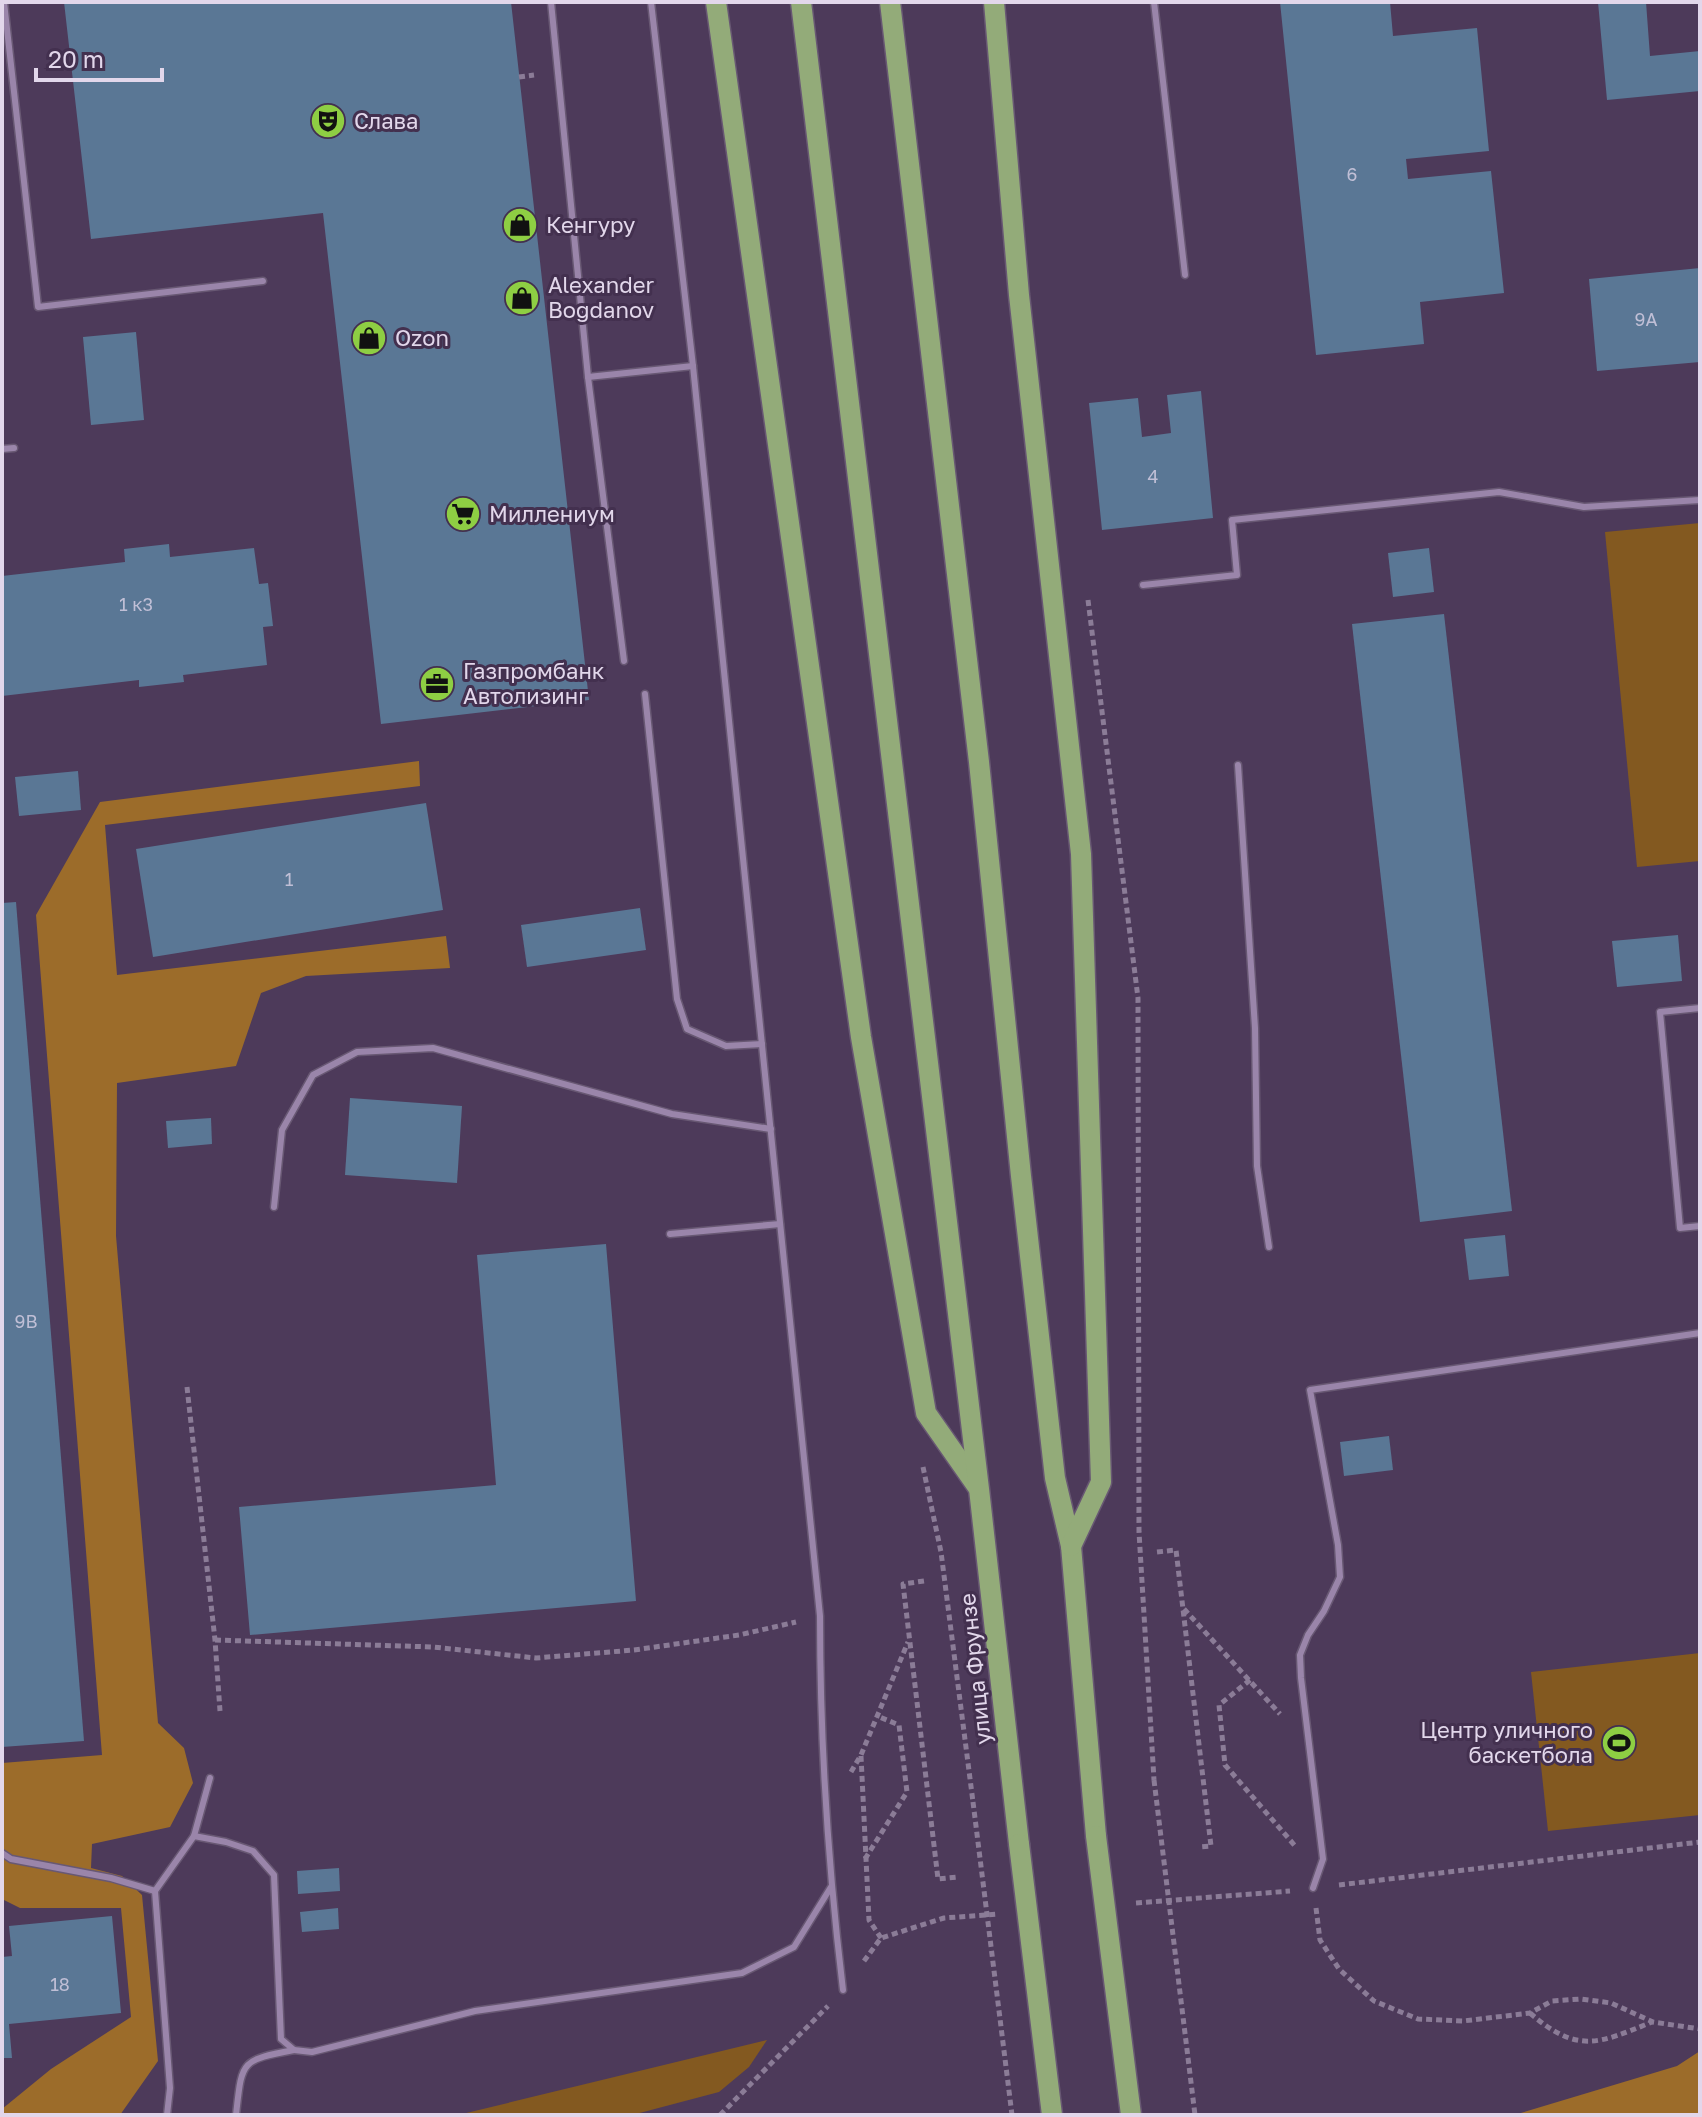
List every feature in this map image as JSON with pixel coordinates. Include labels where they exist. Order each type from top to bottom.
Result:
[{"type":"main road","points":[[716,2],[861,1037],[923,1397],[926,1413],[979,1489]]},
{"type":"main road","name":"улица Фрунзе","points":[[801,2],[1052,2115]]},
{"type":"main road","points":[[890,2],[979,762],[1053,1462],[1071,1546],[1096,1836],[1131,2115]]},
{"type":"main road","points":[[994,2],[1019,295],[1081,854],[1101,1482],[1071,1546]]},
{"type":"lane","points":[[4,2],[38,307],[263,281]]},
{"type":"lane","points":[[551,2],[588,377],[624,661]]},
{"type":"lane","points":[[651,2],[693,366],[820,1616],[820,1682],[831,1887],[843,1990]]},
{"type":"lane","points":[[1154,2],[1185,275]]},
{"type":"lane","points":[[588,377],[693,366]]},
{"type":"lane","points":[[2,449],[14,448]]},
{"type":"lane","points":[[1143,585],[1237,575],[1232,520],[1499,492],[1584,507],[1700,500]]},
{"type":"lane","points":[[645,694],[677,999],[687,1029],[726,1046],[762,1044]]},
{"type":"lane","points":[[1238,765],[1255,1028],[1257,1166],[1269,1247]]},
{"type":"lane","points":[[1700,1008],[1660,1012],[1680,1228],[1700,1226]]},
{"type":"lane","points":[[274,1207],[282,1130],[313,1075],[357,1052],[433,1048],[672,1114],[771,1129]]},
{"type":"lane","points":[[670,1234],[780,1224]]},
{"type":"lane","points":[[1313,1888],[1323,1859],[1300,1655],[1340,1577],[1338,1545],[1310,1390],[1700,1333]]},
{"type":"lane","points":[[167,2115],[170,2088],[155,1891],[194,1836],[210,1778]]},
{"type":"lane","points":[[194,1836],[253,1851],[274,1875],[281,2039],[294,2050]]},
{"type":"lane","points":[[2,1853],[11,1859],[111,1878],[155,1891]]},
{"type":"lane","points":[[236,2115],[240,2080],[245,2068],[255,2058],[294,2050],[312,2052],[475,2011],[742,1973],[794,1947],[831,1887]]},
{"type":"path","points":[[519,77],[534,75]]},
{"type":"path","points":[[187,1387],[220,1711]]},
{"type":"path","points":[[1157,1552],[1176,1550],[1211,1846],[1200,1847]]},
{"type":"path","points":[[924,1581],[903,1584],[938,1879],[958,1877]]},
{"type":"path","points":[[1183,1609],[1280,1714]]},
{"type":"path","points":[[215,1640],[433,1647],[536,1658],[634,1650],[739,1635],[820,1616]]},
{"type":"path","points":[[881,1938],[869,1920],[861,1755],[910,1638]]},
{"type":"path","points":[[1250,1680],[1219,1705],[1225,1765],[1296,1848]]},
{"type":"path","points":[[864,1860],[907,1792],[899,1725],[877,1716]]},
{"type":"path","points":[[1154,1780],[1195,2115]]},
{"type":"path","points":[[973,1802],[1012,2115]]},
{"type":"path","points":[[1131,1903],[1313,1888],[1700,1842]]},
{"type":"path","points":[[1313,1888],[1320,1940],[1339,1969],[1374,2001],[1418,2019],[1463,2021],[1530,2013],[1552,2001],[1581,1999],[1611,2003],[1653,2022],[1700,2029]]},
{"type":"path","points":[[720,2115],[749,2089],[843,1990],[881,1938],[944,1918],[1006,1913]]},
{"type":"path","points":[[1530,2013],[1551,2032],[1576,2040],[1605,2041],[1653,2022]]},
{"type":"shaded area","points":[[1700,523],[1700,861],[1637,867],[1605,532]]},
{"type":"shaded area","points":[[419,761],[420,786],[105,825],[117,975],[446,936],[450,968],[306,976],[261,993],[236,1066],[117,1083],[116,1236],[158,1723],[184,1748],[193,1783],[170,1827],[92,1844],[91,1868],[122,1876],[142,1895],[158,2061],[120,2115],[2,2115],[2,2109],[51,2069],[131,2017],[121,1908],[20,1908],[2,1899],[2,1763],[102,1755],[36,915],[100,802]]},
{"type":"shaded area","name":"Центр уличного баскетбола","points":[[1700,1653],[1700,1815],[1548,1831],[1531,1672]]},
{"type":"shaded area","points":[[767,2040],[749,2067],[719,2092],[632,2115],[458,2115]]},
{"type":"shaded area","points":[[1700,2051],[1700,2115],[1514,2115],[1677,2066]]},
{"type":"building","name":"Миллениум","points":[[64,2],[511,2],[589,700],[381,724],[323,213],[91,239]]},
{"type":"building","points":[[1280,2],[1390,2],[1393,36],[1477,28],[1489,151],[1406,159],[1408,179],[1491,171],[1504,293],[1420,302],[1424,344],[1316,355]]},
{"type":"building","points":[[1598,2],[1646,2],[1650,56],[1700,51],[1700,91],[1607,100]]},
{"type":"building","points":[[1700,268],[1700,362],[1597,371],[1589,279]]},
{"type":"building","points":[[136,332],[144,420],[91,425],[83,337]]},
{"type":"building","points":[[1201,391],[1213,518],[1102,530],[1089,403],[1138,398],[1142,437],[1171,433],[1167,395]]},
{"type":"building","points":[[169,544],[170,557],[254,548],[259,584],[268,583],[273,626],[263,627],[267,665],[183,675],[184,682],[139,687],[139,680],[2,696],[2,576],[125,562],[124,549]]},
{"type":"building","points":[[1429,548],[1434,592],[1393,597],[1388,553]]},
{"type":"building","points":[[1444,614],[1512,1211],[1420,1222],[1352,624]]},
{"type":"building","points":[[78,771],[81,810],[19,816],[15,777]]},
{"type":"building","points":[[426,803],[443,910],[153,957],[136,849]]},
{"type":"building","points":[[16,902],[84,1741],[2,1747],[2,903]]},
{"type":"building","points":[[640,908],[646,950],[527,967],[521,925]]},
{"type":"building","points":[[1678,935],[1682,981],[1617,987],[1612,941]]},
{"type":"building","points":[[350,1098],[462,1106],[457,1183],[345,1175]]},
{"type":"building","points":[[211,1118],[212,1144],[168,1148],[166,1121]]},
{"type":"building","points":[[1505,1235],[1509,1276],[1469,1280],[1464,1239]]},
{"type":"building","points":[[606,1244],[636,1601],[250,1635],[239,1507],[496,1485],[477,1255]]},
{"type":"building","points":[[1389,1436],[1393,1470],[1344,1476],[1340,1442]]},
{"type":"building","points":[[339,1868],[340,1891],[298,1894],[297,1871]]},
{"type":"building","points":[[338,1908],[339,1929],[302,1932],[300,1912]]},
{"type":"building","points":[[112,1916],[121,2013],[9,2024],[12,2058],[2,2058],[2,1957],[12,1956],[9,1926]]},
{"type":"place","name":"Слава","points":[[328,121]]},
{"type":"place","name":"Кенгуру","points":[[520,225]]},
{"type":"place","name":"Alexander Bogdanov","points":[[522,298]]},
{"type":"place","name":"Ozon","points":[[369,338]]},
{"type":"place","name":"Миллениум","points":[[463,514]]},
{"type":"place","name":"Газпромбанк Автолизинг","points":[[437,684]]},
{"type":"place","name":"Центр уличного баскетбола","points":[[1619,1743]]}]
